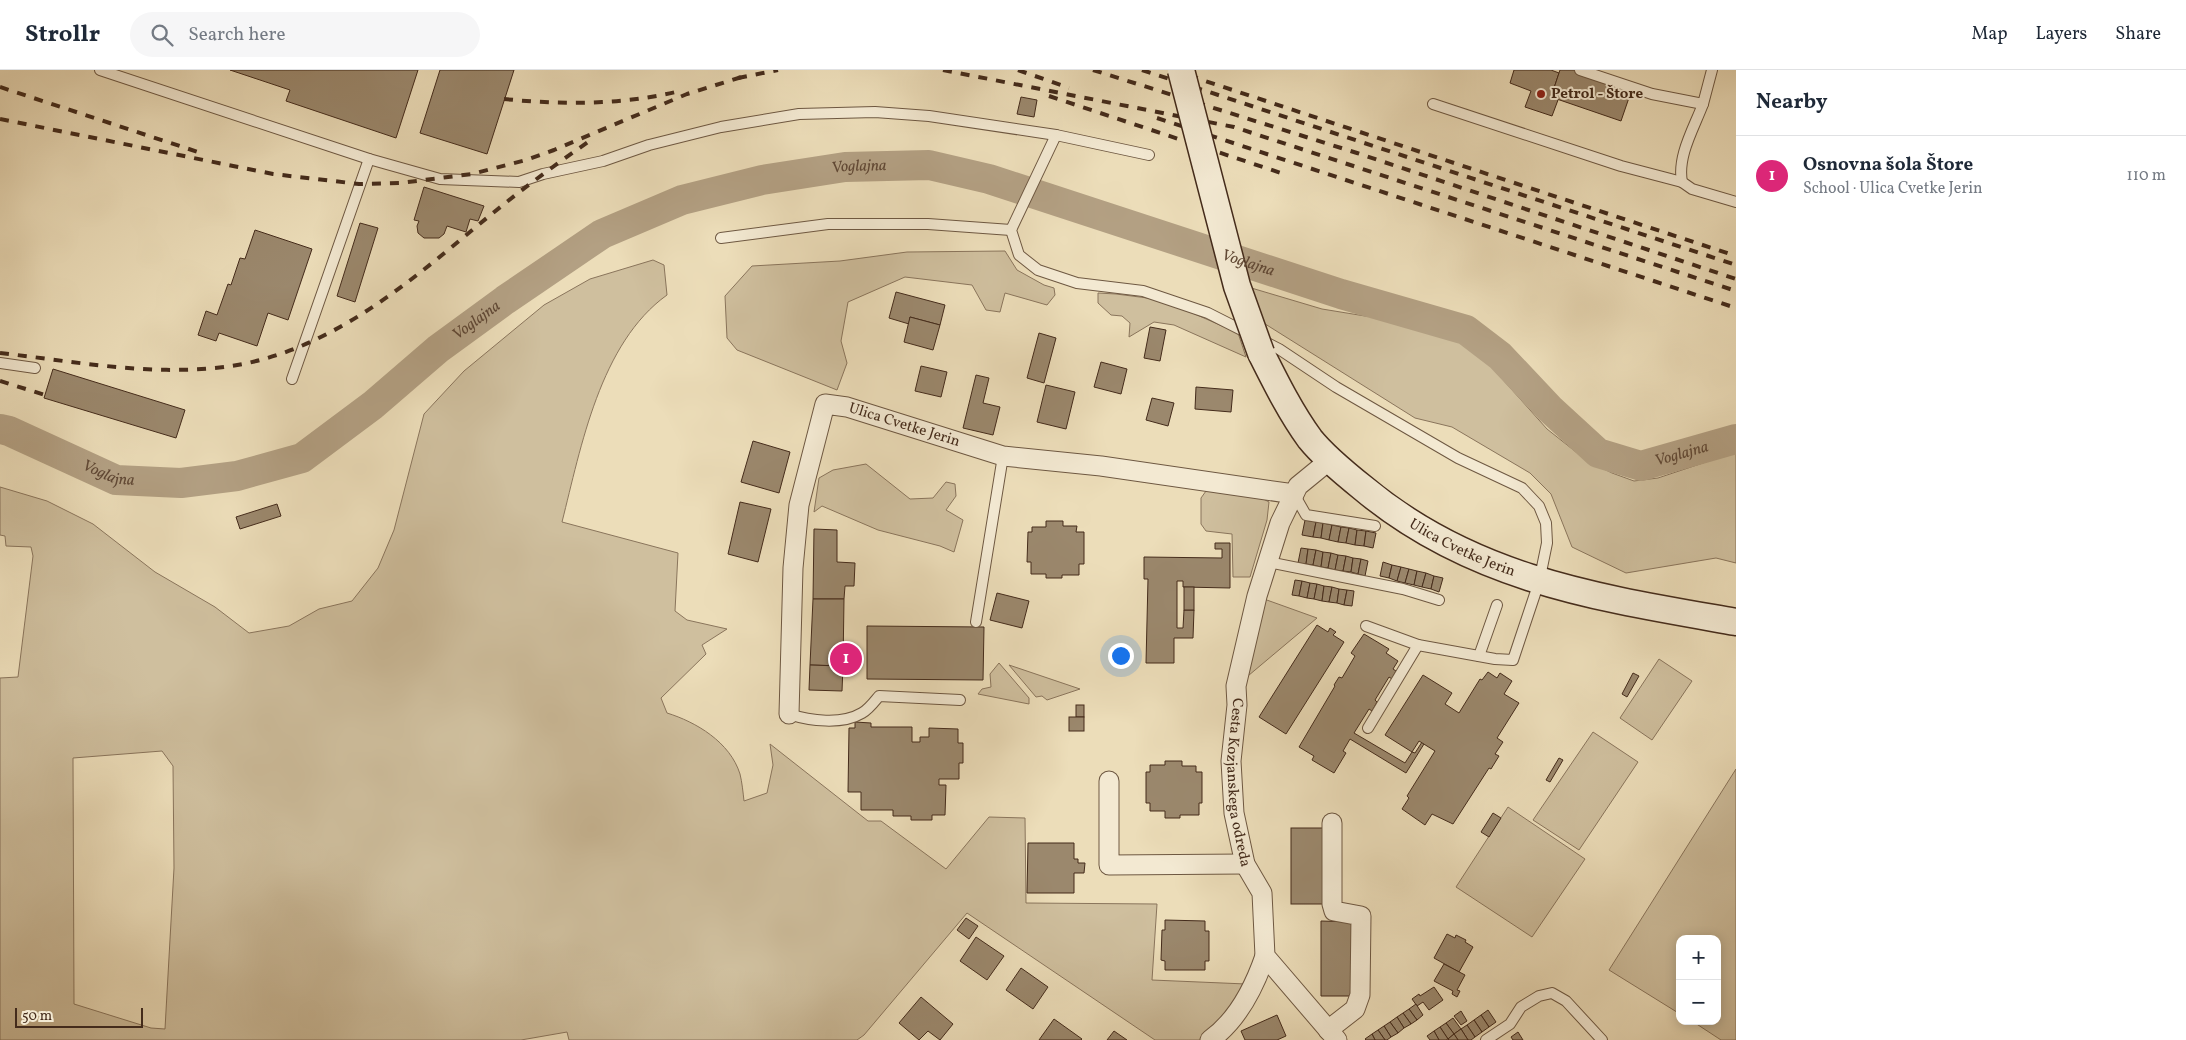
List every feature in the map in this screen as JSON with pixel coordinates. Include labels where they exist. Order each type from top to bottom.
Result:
[{"type":"street","name":"Ulica Cvetke Jerin","points":[[1181,70],[1237,286],[1261,354],[1280,391],[1311,440],[1383,505],[1450,546],[1489,564],[1539,582],[1605,599],[1736,622]]},
{"type":"street","name":"Ulica Cvetke Jerin","points":[[789,714],[793,568],[799,506],[825,404],[847,407],[1003,456],[1101,466],[1294,494]]},
{"type":"street","name":"Cesta Kozjanskega odreda","points":[[1265,956],[1262,893],[1245,864],[1234,812],[1230,761],[1237,705],[1236,686],[1257,596],[1280,523],[1298,486],[1331,459]]},
{"type":"street","points":[[1109,781],[1109,865],[1245,864]]},
{"type":"street","points":[[1210,1040],[1243,1006],[1258,976],[1265,956],[1333,1035],[1355,1009],[1360,995],[1361,916],[1334,911],[1332,904],[1332,823]]},
{"type":"lane","points":[[100,70],[369,159],[440,179],[519,182],[712,129],[799,114],[875,112],[929,116],[1056,135],[1149,156]]},
{"type":"lane","points":[[1580,70],[1652,94],[1703,104]]},
{"type":"lane","points":[[1682,182],[1680,170],[1684,154],[1703,104],[1712,70]]},
{"type":"lane","points":[[1433,104],[1621,166],[1682,182],[1692,189],[1736,202]]},
{"type":"lane","points":[[1056,135],[1011,230],[1019,256],[1038,270],[1077,283],[1143,291],[1208,312],[1279,349],[1336,387],[1458,458],[1522,488],[1539,506],[1546,523],[1547,543],[1539,582],[1514,660],[1418,645],[1366,626]]},
{"type":"lane","points":[[292,379],[369,159]]},
{"type":"lane","points":[[721,238],[828,224],[928,224],[1011,230]]},
{"type":"lane","points":[[0,363],[35,368]]},
{"type":"lane","points":[[976,622],[1003,456]]},
{"type":"lane","points":[[1294,494],[1306,514],[1375,526]]},
{"type":"lane","points":[[1268,562],[1403,589],[1439,600]]},
{"type":"lane","points":[[1479,656],[1497,605]]},
{"type":"lane","points":[[1368,728],[1418,645]]},
{"type":"lane","points":[[789,714],[803,719],[849,719],[864,712],[879,696],[960,700]]},
{"type":"lane","points":[[1486,1040],[1510,1024],[1521,1007],[1539,996],[1552,993],[1566,1001],[1602,1040]]},
{"type":"shaded area","points":[[1005,251],[1017,270],[1044,285],[1054,288],[1055,295],[1047,305],[1005,293],[1000,312],[986,310],[972,285],[905,277],[848,302],[841,341],[847,363],[837,390],[737,350],[727,338],[725,296],[752,266],[840,261],[907,252]]},
{"type":"shaded area","points":[[653,260],[664,265],[667,295],[644,315],[625,340],[609,368],[596,398],[562,522],[678,553],[675,611],[687,620],[727,629],[702,645],[706,654],[661,698],[667,713],[689,722],[711,735],[728,752],[740,774],[744,801],[767,793],[773,765],[770,744],[868,821],[881,821],[946,869],[989,817],[1025,818],[1026,903],[1157,904],[1152,980],[1246,984],[1216,1028],[1201,1040],[1155,1040],[967,913],[864,1035],[857,1040],[569,1040],[567,1032],[521,1040],[0,1040],[0,678],[18,677],[33,556],[31,547],[6,546],[5,536],[0,535],[0,487],[47,501],[93,524],[155,572],[215,607],[249,633],[289,626],[319,609],[352,601],[378,568],[394,530],[424,414],[464,371],[544,305],[590,279]],"holes":[[[162,751],[173,766],[174,868],[165,1029],[151,1028],[74,1004],[73,758]]]},
{"type":"shaded area","points":[[1248,287],[1322,309],[1365,316],[1393,318],[1433,330],[1467,346],[1487,362],[1547,429],[1586,460],[1634,481],[1658,478],[1736,452],[1736,563],[1716,558],[1626,573],[1572,547],[1551,494],[1530,473],[1452,427],[1415,418],[1262,322]]},
{"type":"shaded area","points":[[1098,293],[1163,300],[1238,333],[1246,357],[1174,325],[1154,322],[1129,337],[1130,323],[1122,316],[1111,315],[1098,303]]},
{"type":"shaded area","points":[[866,464],[910,499],[933,498],[946,482],[955,484],[956,496],[946,510],[963,520],[954,552],[940,546],[878,530],[822,506],[814,512],[819,478],[833,470]]},
{"type":"shaded area","points":[[1222,489],[1254,494],[1269,502],[1267,520],[1250,577],[1233,577],[1232,534],[1206,531],[1201,524],[1201,498],[1206,491]]},
{"type":"shaded area","points":[[1264,599],[1317,618],[1236,686]]},
{"type":"shaded area","points":[[1659,659],[1692,681],[1652,740],[1620,718]]},
{"type":"shaded area","points":[[999,663],[1029,698],[1029,704],[978,694],[982,689],[991,687],[990,674]]},
{"type":"shaded area","points":[[1009,665],[1080,689],[1047,700],[1042,696],[1036,697]]},
{"type":"shaded area","points":[[1593,732],[1638,762],[1579,850],[1533,820]]},
{"type":"shaded area","points":[[1736,769],[1736,1040],[1721,1040],[1698,1025],[1721,1025],[1721,935],[1676,935],[1676,1012],[1609,970]]},
{"type":"shaded area","points":[[1508,807],[1585,859],[1532,937],[1456,887]]},
{"type":"building","points":[[230,70],[418,70],[396,138],[286,101],[290,90]]},
{"type":"building","points":[[440,70],[514,70],[487,154],[420,133]]},
{"type":"building","name":"Petrol - Štore","points":[[1514,70],[1551,70],[1559,73],[1551,97],[1558,100],[1552,116],[1525,107],[1531,91],[1510,83]]},
{"type":"building","points":[[1560,70],[1587,70],[1633,86],[1621,121],[1551,97]]},
{"type":"building","points":[[1021,97],[1037,100],[1034,117],[1017,114]]},
{"type":"building","points":[[424,187],[484,206],[478,221],[470,219],[466,232],[447,226],[444,234],[439,238],[424,238],[418,233],[417,226],[419,221],[414,220]]},
{"type":"building","points":[[360,223],[378,228],[355,302],[337,296]]},
{"type":"building","points":[[255,230],[312,249],[288,320],[268,313],[257,346],[219,333],[216,341],[198,335],[206,311],[217,315],[228,284],[231,285],[240,258],[245,259]]},
{"type":"building","points":[[896,292],[945,305],[940,325],[910,317],[909,324],[889,318]]},
{"type":"building","points":[[910,317],[940,325],[933,350],[904,342]]},
{"type":"building","points":[[1150,327],[1166,330],[1160,361],[1144,358]]},
{"type":"building","points":[[1039,333],[1056,338],[1044,383],[1027,378]]},
{"type":"building","points":[[1101,362],[1127,369],[1121,394],[1094,387]]},
{"type":"building","points":[[921,366],[947,372],[941,397],[915,391]]},
{"type":"building","points":[[53,369],[185,410],[176,438],[44,398]]},
{"type":"building","points":[[976,375],[989,378],[983,403],[1000,407],[993,435],[963,428]]},
{"type":"building","points":[[1046,385],[1075,392],[1066,429],[1037,422]]},
{"type":"building","points":[[1196,387],[1233,390],[1231,412],[1195,409]]},
{"type":"building","points":[[1152,398],[1174,403],[1168,426],[1146,420]]},
{"type":"building","points":[[753,441],[790,452],[779,493],[741,482]]},
{"type":"building","points":[[740,502],[771,509],[758,562],[728,554]]},
{"type":"building","points":[[277,504],[281,516],[240,529],[236,517]]},
{"type":"building","points":[[1305,520],[1316,522],[1313,537],[1302,535]]},
{"type":"building","points":[[1046,521],[1063,521],[1063,526],[1077,526],[1076,532],[1084,532],[1084,564],[1079,564],[1079,575],[1062,575],[1062,578],[1046,578],[1046,574],[1031,574],[1031,562],[1027,562],[1028,532],[1032,532],[1032,527],[1046,527]]},
{"type":"building","points":[[1316,522],[1323,523],[1321,538],[1313,537]]},
{"type":"building","points":[[1323,523],[1332,525],[1329,540],[1321,538]]},
{"type":"building","points":[[1332,525],[1341,527],[1338,542],[1329,540]]},
{"type":"building","points":[[1341,527],[1349,528],[1346,543],[1338,542]]},
{"type":"building","points":[[1349,528],[1357,530],[1355,545],[1346,543]]},
{"type":"building","points":[[814,529],[837,530],[837,562],[855,563],[854,586],[845,586],[844,599],[813,599]]},
{"type":"building","points":[[1357,530],[1366,531],[1364,546],[1355,545]]},
{"type":"building","points":[[1366,531],[1376,533],[1373,548],[1364,546]]},
{"type":"building","points":[[1215,543],[1230,543],[1230,588],[1183,587],[1183,581],[1177,581],[1177,628],[1183,628],[1184,610],[1194,610],[1193,638],[1174,638],[1174,663],[1146,663],[1148,579],[1144,579],[1144,557],[1222,558],[1222,549],[1215,549]]},
{"type":"building","points":[[1301,548],[1308,549],[1306,564],[1298,563]]},
{"type":"building","points":[[1308,549],[1316,550],[1313,565],[1306,564]]},
{"type":"building","points":[[1316,550],[1323,552],[1321,567],[1313,565]]},
{"type":"building","points":[[1323,552],[1331,553],[1328,568],[1321,567]]},
{"type":"building","points":[[1331,553],[1338,555],[1335,570],[1328,568]]},
{"type":"building","points":[[1338,555],[1346,556],[1343,571],[1335,570]]},
{"type":"building","points":[[1346,556],[1353,558],[1351,572],[1343,571]]},
{"type":"building","points":[[1353,558],[1361,559],[1358,574],[1351,572]]},
{"type":"building","points":[[1361,559],[1368,561],[1365,576],[1358,574]]},
{"type":"building","points":[[1383,562],[1392,565],[1389,578],[1380,576]]},
{"type":"building","points":[[1392,565],[1401,567],[1397,581],[1389,578]]},
{"type":"building","points":[[1401,567],[1409,569],[1405,583],[1397,581]]},
{"type":"building","points":[[1409,569],[1417,571],[1414,585],[1405,583]]},
{"type":"building","points":[[1417,571],[1426,573],[1422,587],[1414,585]]},
{"type":"building","points":[[1426,573],[1434,576],[1431,589],[1422,587]]},
{"type":"building","points":[[1434,576],[1443,578],[1439,592],[1431,589]]},
{"type":"building","points":[[1295,580],[1302,581],[1299,596],[1292,595]]},
{"type":"building","points":[[1302,581],[1310,583],[1307,598],[1299,596]]},
{"type":"building","points":[[1310,583],[1317,584],[1314,599],[1307,598]]},
{"type":"building","points":[[1317,584],[1324,586],[1322,601],[1314,599]]},
{"type":"building","points":[[1324,586],[1332,587],[1329,602],[1322,601]]},
{"type":"building","points":[[1184,587],[1194,587],[1194,610],[1184,610]]},
{"type":"building","points":[[1332,587],[1339,589],[1337,603],[1329,602]]},
{"type":"building","points":[[1339,589],[1347,590],[1344,605],[1337,603]]},
{"type":"building","points":[[1347,590],[1354,591],[1352,606],[1344,605]]},
{"type":"building","points":[[997,593],[1029,601],[1022,628],[990,620]]},
{"type":"building","points":[[813,599],[844,599],[843,666],[810,665]]},
{"type":"building","points":[[1317,625],[1328,632],[1330,628],[1336,632],[1333,635],[1344,642],[1286,734],[1259,717]]},
{"type":"building","points":[[867,626],[984,627],[983,680],[867,679]]},
{"type":"building","points":[[1364,634],[1389,649],[1386,653],[1398,661],[1393,669],[1396,671],[1392,679],[1389,677],[1375,700],[1377,702],[1372,711],[1369,709],[1354,733],[1405,763],[1422,742],[1424,744],[1406,773],[1350,739],[1343,751],[1346,753],[1334,773],[1312,760],[1314,756],[1299,747],[1334,685],[1339,677],[1342,678],[1355,656],[1351,653]]},
{"type":"building","points":[[810,665],[843,666],[842,691],[809,690]]},
{"type":"building","points":[[1488,672],[1497,678],[1500,673],[1512,681],[1504,694],[1519,703],[1497,738],[1503,742],[1495,754],[1499,756],[1491,769],[1489,768],[1453,824],[1432,814],[1425,825],[1402,809],[1409,798],[1407,796],[1435,751],[1419,741],[1412,752],[1385,735],[1423,675],[1452,693],[1445,704],[1459,713],[1480,679],[1482,680]]},
{"type":"building","points":[[1633,673],[1639,676],[1627,697],[1622,694]]},
{"type":"building","points":[[1076,705],[1084,705],[1084,717],[1076,717]]},
{"type":"building","points":[[1069,717],[1084,717],[1084,731],[1069,731]]},
{"type":"building","points":[[855,722],[871,723],[871,727],[912,727],[912,742],[920,742],[920,737],[929,737],[929,728],[958,729],[958,743],[963,743],[963,763],[959,763],[959,779],[939,779],[939,785],[946,785],[945,815],[932,815],[932,820],[911,820],[911,816],[893,816],[893,810],[861,810],[861,792],[848,792],[849,728],[855,728]]},
{"type":"building","points":[[1559,758],[1563,760],[1550,782],[1546,780]]},
{"type":"building","points":[[1165,761],[1182,761],[1182,766],[1196,766],[1196,772],[1202,772],[1202,803],[1199,803],[1199,815],[1180,815],[1180,818],[1165,818],[1165,811],[1150,811],[1150,803],[1146,803],[1146,772],[1150,772],[1150,765],[1165,765]]},
{"type":"building","points":[[1493,813],[1501,818],[1489,837],[1481,832]]},
{"type":"building","points":[[1291,828],[1326,828],[1326,904],[1291,904]]},
{"type":"building","points":[[1028,843],[1074,843],[1074,859],[1078,859],[1078,863],[1085,863],[1084,873],[1074,873],[1074,893],[1027,893]]},
{"type":"building","points":[[966,918],[978,926],[969,939],[957,930]]},
{"type":"building","points":[[1165,920],[1205,921],[1205,931],[1209,931],[1209,961],[1205,961],[1205,970],[1165,970],[1165,961],[1161,960],[1162,930],[1165,930]]},
{"type":"building","points":[[1321,921],[1355,922],[1354,996],[1321,996]]},
{"type":"building","points":[[1447,934],[1455,938],[1456,935],[1466,940],[1465,942],[1473,947],[1459,972],[1434,958]]},
{"type":"building","points":[[976,937],[1004,956],[987,980],[960,961]]},
{"type":"building","points":[[1444,964],[1465,975],[1457,990],[1460,991],[1457,997],[1452,994],[1453,991],[1434,981]]},
{"type":"building","points":[[1021,968],[1048,987],[1033,1009],[1006,990]]},
{"type":"building","points":[[1434,987],[1443,1000],[1429,1010],[1423,1002],[1417,1006],[1412,999]]},
{"type":"building","points":[[921,997],[953,1024],[940,1040],[928,1031],[919,1040],[899,1023]]},
{"type":"building","points":[[1416,1004],[1423,1015],[1417,1020],[1409,1009]]},
{"type":"building","points":[[1409,1009],[1417,1020],[1411,1024],[1403,1013]]},
{"type":"building","points":[[1488,1010],[1496,1022],[1489,1027],[1481,1015]]},
{"type":"building","points":[[1461,1011],[1467,1021],[1461,1025],[1454,1016]]},
{"type":"building","points":[[1403,1013],[1411,1024],[1404,1028],[1397,1017]]},
{"type":"building","points":[[1277,1015],[1286,1036],[1277,1040],[1245,1040],[1241,1031]]},
{"type":"building","points":[[1481,1015],[1489,1027],[1482,1032],[1474,1020]]},
{"type":"building","points":[[1397,1017],[1404,1028],[1398,1033],[1390,1022]]},
{"type":"building","points":[[1453,1018],[1461,1029],[1454,1034],[1446,1023]]},
{"type":"building","points":[[1054,1019],[1082,1039],[1039,1040]]},
{"type":"building","points":[[1474,1020],[1482,1032],[1475,1037],[1467,1025]]},
{"type":"building","points":[[1390,1022],[1398,1033],[1391,1037],[1384,1026]]},
{"type":"building","points":[[1446,1023],[1454,1034],[1448,1039],[1440,1027]]},
{"type":"building","points":[[1467,1025],[1475,1037],[1471,1040],[1468,1040],[1461,1029]]},
{"type":"building","points":[[1384,1026],[1391,1037],[1387,1040],[1378,1030]]},
{"type":"building","points":[[1440,1027],[1448,1039],[1439,1040],[1434,1031]]},
{"type":"building","points":[[1461,1029],[1468,1040],[1458,1040],[1454,1034]]},
{"type":"building","points":[[1378,1030],[1385,1040],[1375,1040],[1372,1034]]},
{"type":"building","points":[[1114,1031],[1127,1040],[1107,1040]]},
{"type":"building","points":[[1434,1031],[1439,1040],[1430,1040],[1427,1036]]},
{"type":"building","points":[[1518,1032],[1523,1040],[1513,1040],[1511,1037]]},
{"type":"building","points":[[1372,1034],[1375,1040],[1365,1039]]},
{"type":"building","points":[[1454,1034],[1458,1040],[1448,1039]]},
{"type":"waterway","name":"Voglajna","points":[[0,429],[9,431],[116,480],[181,483],[237,476],[302,458],[373,405],[438,349],[505,300],[602,234],[682,200],[762,180],[845,167],[929,165],[989,179],[1341,294],[1466,330],[1500,356],[1550,409],[1598,453],[1641,466],[1736,439]]},
{"type":"railway","points":[[738,78],[778,70]]},
{"type":"railway","points":[[943,70],[1234,127],[1736,291]]},
{"type":"railway","points":[[1018,70],[1069,88]]},
{"type":"railway","points":[[1093,70],[1357,153],[1736,279]]},
{"type":"railway","points":[[1142,70],[1736,265]]},
{"type":"railway","points":[[1172,70],[1736,256]]},
{"type":"railway","points":[[0,119],[273,174],[359,184],[400,183],[472,174],[526,160],[687,94],[745,76]]},
{"type":"railway","points":[[0,87],[201,153]]},
{"type":"railway","points":[[504,99],[570,103],[636,99],[680,91]]},
{"type":"railway","points":[[1049,96],[1281,173]]},
{"type":"railway","points":[[1157,118],[1736,308]]},
{"type":"railway","points":[[0,353],[107,366],[188,370],[215,368],[255,361],[292,350],[362,314],[395,292],[513,197],[591,140]]},
{"type":"railway","points":[[0,381],[45,395]]},
{"type":"place","name":"Petrol - Štore","points":[[1541,94]]},
{"type":"place","name":"Osnovna šola Štore","points":[[846,659]]}]
